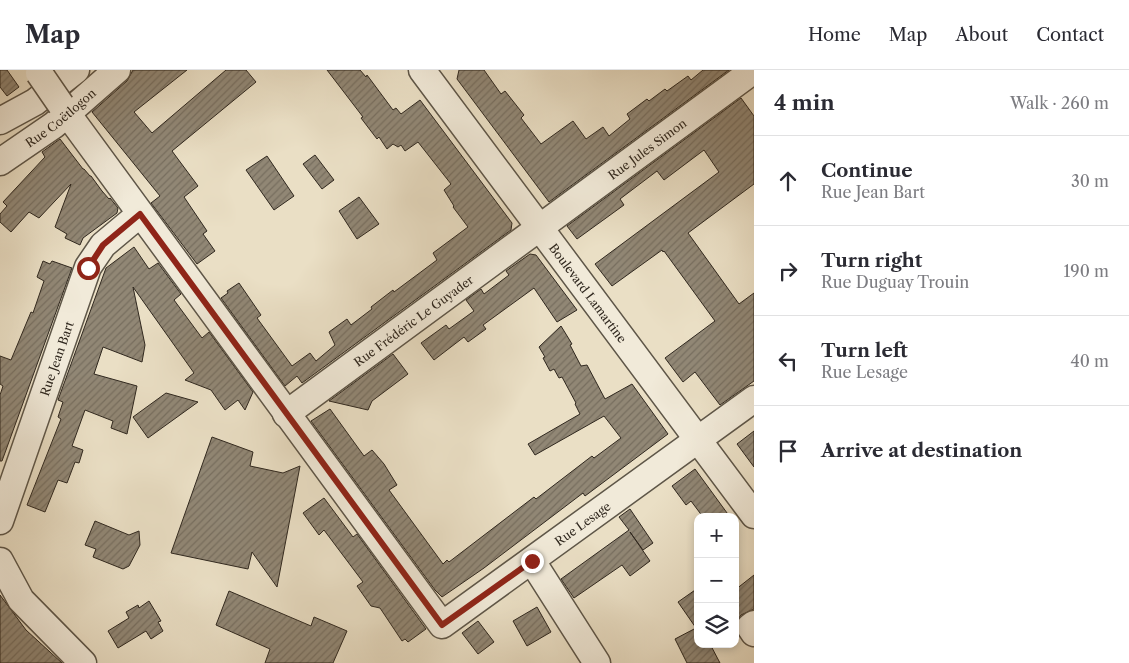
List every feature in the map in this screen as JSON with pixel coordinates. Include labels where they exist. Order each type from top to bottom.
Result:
[{"type":"street","points":[[0,120],[35,102],[76,70]]},
{"type":"street","name":"Rue Coëtlogon","points":[[0,162],[54,125],[64,109],[117,70]]},
{"type":"street","name":"Rue Jules Simon","points":[[540,228],[754,70]]},
{"type":"street","points":[[38,72],[286,414]]},
{"type":"street","name":"Boulevard Lamartine","points":[[429,73],[540,228],[754,515]]},
{"type":"street","name":"Rue Jean Bart","points":[[0,521],[88,268],[103,245],[140,214]]},
{"type":"street","name":"Rue Frédéric Le Guyader","points":[[286,414],[540,228]]},
{"type":"street","name":"Rue Lesage","points":[[286,414],[442,625],[754,400]]},
{"type":"street","points":[[532,561],[597,663]]},
{"type":"street","points":[[0,562],[22,600],[83,663]]},
{"type":"street","points":[[754,624],[750,627],[754,633]]},
{"type":"building","points":[[0,70],[7,70],[19,87],[7,96],[0,87]]},
{"type":"building","points":[[133,70],[187,70],[134,112],[152,133],[226,70],[246,70],[256,82],[172,151],[198,186],[184,197],[207,231],[203,234],[215,251],[197,264],[151,203],[160,196],[92,112],[127,81]]},
{"type":"building","points":[[327,70],[360,70],[366,77],[367,75],[393,110],[396,108],[401,114],[420,100],[512,223],[511,230],[302,383],[297,376],[285,386],[221,298],[228,293],[227,291],[239,283],[261,315],[257,318],[292,366],[310,353],[316,361],[335,345],[329,332],[347,319],[351,325],[393,290],[394,292],[437,260],[433,253],[468,227],[453,207],[444,190],[451,184],[418,142],[405,151],[401,145],[398,147],[393,144],[387,149],[379,137],[377,139],[361,118],[363,117]]},
{"type":"building","points":[[459,70],[484,70],[501,94],[505,91],[524,115],[521,118],[541,144],[573,121],[586,139],[603,127],[609,136],[630,119],[627,114],[647,99],[649,101],[665,89],[667,91],[688,76],[691,80],[703,70],[729,70],[549,202],[457,79]]},
{"type":"building","points":[[741,98],[754,116],[754,184],[688,233],[739,304],[754,293],[754,381],[720,405],[695,372],[683,382],[665,358],[715,321],[664,251],[662,250],[612,286],[595,264],[719,172],[704,150],[664,180],[657,171],[620,199],[624,205],[577,239],[567,226]]},
{"type":"building","points":[[60,139],[83,169],[118,208],[117,213],[83,238],[80,245],[65,238],[67,234],[55,227],[71,184],[39,218],[29,212],[11,232],[0,222],[0,214],[7,206],[3,202],[45,157],[42,152]]},
{"type":"building","points":[[315,155],[334,180],[322,189],[303,164]]},
{"type":"building","points":[[267,156],[294,196],[274,210],[246,170]]},
{"type":"building","points":[[359,197],[379,224],[357,239],[339,211]]},
{"type":"building","points":[[134,247],[149,269],[158,263],[181,294],[174,300],[202,338],[209,332],[253,392],[245,410],[238,400],[225,410],[211,390],[185,380],[194,373],[133,287],[145,345],[142,362],[103,347],[94,374],[137,386],[127,434],[111,428],[113,421],[85,410],[72,446],[83,450],[79,463],[75,462],[67,483],[58,480],[45,512],[27,505],[61,419],[58,417],[63,402],[58,400],[106,268]]},
{"type":"building","points":[[530,254],[536,255],[577,310],[557,322],[534,288],[483,325],[486,329],[468,342],[464,337],[434,360],[421,343],[446,325],[449,329],[474,311],[466,300],[481,289],[484,294],[509,275],[506,271]]},
{"type":"building","points":[[43,261],[50,264],[52,261],[72,268],[2,461],[0,461],[0,395],[3,386],[0,384],[0,356],[11,360],[31,312],[33,313],[44,281],[37,277]]},
{"type":"building","points":[[561,326],[572,344],[570,345],[581,366],[587,365],[605,399],[632,384],[668,434],[585,496],[583,493],[484,568],[442,597],[311,421],[330,409],[364,456],[372,450],[384,464],[397,485],[389,490],[443,564],[447,560],[449,562],[534,497],[536,499],[592,456],[594,458],[621,438],[604,416],[535,455],[528,444],[580,414],[562,377],[559,378],[554,369],[550,371],[539,347]]},
{"type":"building","points":[[393,354],[408,374],[372,401],[368,410],[329,401]]},
{"type":"building","points":[[166,393],[198,402],[148,438],[133,417]]},
{"type":"building","points":[[754,431],[754,467],[737,444]]},
{"type":"building","points":[[212,437],[253,452],[250,466],[283,473],[300,466],[277,587],[252,552],[248,569],[171,553]]},
{"type":"building","points":[[695,469],[727,513],[700,513],[691,501],[686,505],[672,486]]},
{"type":"building","points":[[324,498],[353,537],[357,534],[426,629],[408,642],[405,639],[402,641],[380,608],[371,606],[357,586],[363,582],[324,530],[319,535],[303,513]]},
{"type":"building","points":[[630,509],[653,543],[643,550],[630,532],[650,561],[630,576],[622,565],[574,598],[561,579],[629,530],[619,517]]},
{"type":"building","points":[[95,521],[129,535],[139,531],[140,545],[129,566],[123,569],[93,557],[96,549],[85,545]]},
{"type":"building","points":[[754,575],[754,609],[741,615],[739,618],[739,603],[739,587]]},
{"type":"building","points":[[229,591],[311,626],[314,617],[347,631],[333,663],[265,663],[270,649],[216,625]]},
{"type":"building","points":[[694,591],[694,625],[678,602]]},
{"type":"building","points":[[0,595],[26,630],[62,663],[0,663]]},
{"type":"building","points":[[149,601],[161,621],[158,622],[163,631],[151,639],[146,631],[118,648],[108,631],[129,618],[126,612],[138,605],[139,608]]},
{"type":"building","points":[[537,607],[551,632],[527,646],[513,621]]},
{"type":"building","points":[[478,621],[494,642],[478,654],[462,633]]},
{"type":"building","points":[[694,629],[694,648],[712,648],[720,663],[687,663],[675,639]]},
{"type":"route","points":[[88,268],[103,245],[140,214],[442,625],[532,561]]}]
